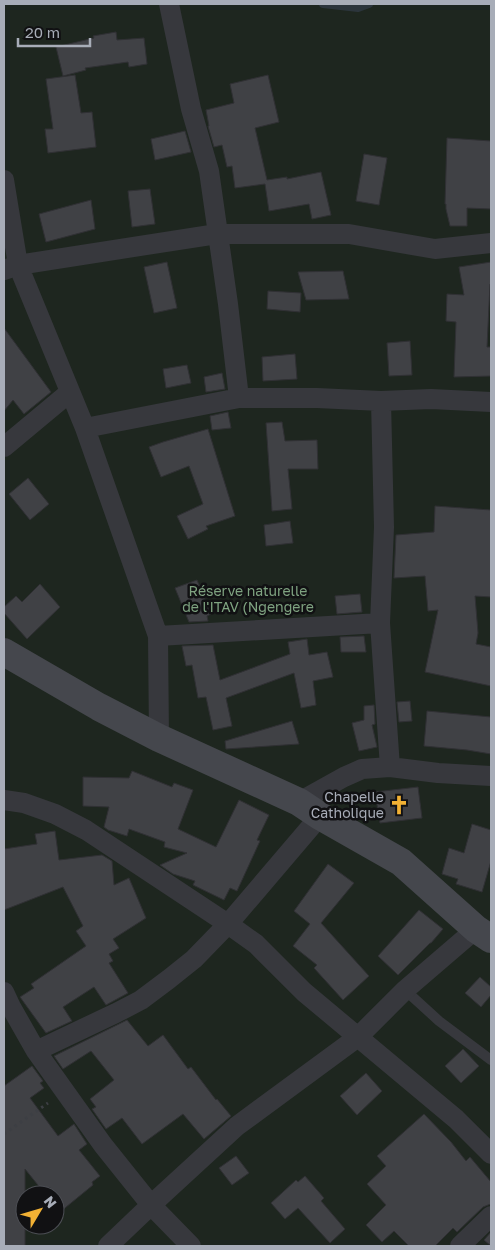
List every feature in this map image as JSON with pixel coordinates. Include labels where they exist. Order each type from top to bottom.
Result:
[{"type":"street","points":[[169,4],[191,109],[209,171],[239,398]]},
{"type":"street","points":[[4,180],[11,268],[85,428],[158,636],[159,738]]},
{"type":"street","points":[[11,268],[217,234],[349,234],[435,249],[491,243]]},
{"type":"street","points":[[4,447],[70,392]]},
{"type":"street","points":[[85,428],[239,398],[317,398],[380,401],[431,399],[491,402]]},
{"type":"street","points":[[380,401],[384,527],[380,623],[390,767]]},
{"type":"street","points":[[158,636],[380,623]]},
{"type":"street","points":[[4,652],[99,707],[159,738],[310,809],[401,862],[483,934],[405,990],[358,1037],[237,1126],[108,1246]]},
{"type":"street","points":[[36,1051],[141,1000],[194,959],[228,924],[310,809],[344,778],[362,769],[390,767],[438,773],[491,776]]},
{"type":"street","points":[[4,800],[24,803],[55,814],[86,830],[256,944],[304,992],[456,1119],[491,1154]]},
{"type":"street","points":[[4,992],[36,1051],[103,1145],[151,1205],[192,1246]]},
{"type":"street","points":[[460,1246],[491,1216]]},
{"type":"lane","points":[[405,990],[439,1021],[491,1060]]},
{"type":"path","points":[[4,1134],[65,1091]]},
{"type":"green space","name":"Réserve naturelle de l'ITAV (Ngengere","points":[[4,4],[491,4],[491,1246],[4,1246]]},
{"type":"building","points":[[116,32],[117,40],[144,38],[147,64],[129,67],[128,62],[85,68],[86,70],[63,76],[56,47],[94,38],[93,36]]},
{"type":"building","points":[[75,75],[81,113],[92,112],[96,147],[48,153],[45,129],[53,129],[46,79]]},
{"type":"building","points":[[268,75],[279,122],[255,128],[267,180],[287,177],[287,179],[321,172],[331,215],[312,219],[309,204],[269,211],[265,184],[235,188],[232,166],[227,167],[222,145],[214,147],[206,110],[234,103],[230,84]]},
{"type":"building","points":[[185,131],[191,152],[155,160],[151,139]]},
{"type":"building","points":[[447,138],[491,141],[491,209],[467,208],[467,226],[450,226],[446,209]]},
{"type":"building","points":[[364,154],[387,158],[379,205],[356,201]]},
{"type":"building","points":[[150,189],[155,224],[132,227],[128,191]]},
{"type":"building","points":[[91,200],[95,229],[46,242],[39,214]]},
{"type":"building","points":[[167,262],[177,308],[154,313],[144,267]]},
{"type":"building","points":[[491,262],[487,347],[491,347],[491,376],[454,377],[456,322],[446,321],[447,294],[464,295],[459,267]]},
{"type":"building","points":[[343,271],[349,299],[306,300],[298,272]]},
{"type":"building","points":[[268,291],[301,293],[300,312],[267,309]]},
{"type":"building","points":[[4,328],[51,392],[24,414],[13,400],[4,411]]},
{"type":"building","points":[[410,341],[412,375],[389,376],[387,343]]},
{"type":"building","points":[[295,354],[297,379],[263,381],[262,357]]},
{"type":"building","points":[[187,365],[191,383],[166,388],[163,369]]},
{"type":"building","points":[[222,373],[225,389],[206,392],[204,377]]},
{"type":"building","points":[[228,412],[231,428],[212,430],[210,416]]},
{"type":"building","points":[[282,422],[285,441],[317,440],[318,469],[288,469],[292,509],[272,511],[266,423]]},
{"type":"building","points":[[208,429],[235,516],[206,526],[208,529],[188,539],[177,516],[203,504],[189,466],[161,477],[149,447]]},
{"type":"building","points":[[28,478],[49,504],[30,520],[9,494]]},
{"type":"building","points":[[435,506],[491,510],[491,597],[475,596],[478,633],[476,644],[491,647],[491,686],[425,672],[438,610],[428,611],[425,576],[394,578],[396,535],[434,532]]},
{"type":"building","points":[[290,521],[293,543],[266,546],[264,525]]},
{"type":"building","points":[[197,580],[211,614],[207,616],[208,621],[189,622],[175,588]]},
{"type":"building","points":[[40,584],[60,607],[27,639],[4,613],[4,607],[16,596],[22,602]]},
{"type":"building","points":[[360,594],[362,612],[337,614],[335,596]]},
{"type":"building","points":[[364,636],[366,652],[341,652],[340,637]]},
{"type":"building","points":[[307,639],[309,655],[327,652],[333,677],[313,681],[316,705],[301,708],[294,673],[226,698],[232,726],[213,730],[206,697],[198,698],[192,665],[186,666],[182,646],[213,645],[220,680],[290,654],[288,642]]},
{"type":"building","points":[[410,701],[412,721],[399,722],[397,702]]},
{"type":"building","points":[[374,705],[375,724],[372,725],[377,747],[359,751],[352,723],[364,720],[364,706]]},
{"type":"building","points":[[427,711],[491,717],[491,754],[424,746]]},
{"type":"building","points":[[292,721],[299,744],[226,749],[225,741]]},
{"type":"building","points":[[132,771],[172,787],[174,783],[193,790],[178,829],[216,847],[239,800],[269,815],[257,840],[260,841],[237,891],[230,888],[224,900],[193,885],[195,881],[173,874],[160,865],[187,853],[164,847],[165,842],[129,829],[127,836],[108,830],[104,827],[109,807],[83,806],[83,777],[129,778]]},
{"type":"building","name":"Chapelle Catholique","points":[[418,787],[422,818],[380,823],[375,792]]},
{"type":"building","points":[[472,824],[491,830],[491,861],[482,892],[456,884],[458,879],[442,874],[449,848],[464,853]]},
{"type":"building","points":[[55,831],[59,860],[102,855],[112,861],[114,885],[129,878],[146,918],[113,939],[119,948],[109,954],[113,961],[109,963],[128,993],[106,1005],[94,987],[63,1007],[72,1021],[46,1033],[20,997],[34,988],[31,984],[86,946],[76,931],[83,926],[63,887],[4,910],[4,849],[37,844],[35,834]]},
{"type":"building","points":[[328,864],[354,883],[321,923],[369,976],[343,1000],[314,968],[317,965],[293,946],[310,924],[294,911]]},
{"type":"building","points":[[419,910],[443,929],[398,975],[378,956]]},
{"type":"building","points":[[480,977],[491,987],[491,995],[481,1007],[465,993]]},
{"type":"building","points":[[127,1020],[148,1046],[163,1035],[188,1069],[191,1067],[216,1100],[231,1116],[204,1139],[183,1114],[142,1144],[122,1118],[106,1129],[92,1109],[96,1107],[90,1099],[114,1080],[91,1051],[63,1069],[54,1056]]},
{"type":"building","points":[[463,1049],[479,1066],[461,1083],[445,1066]]},
{"type":"building","points":[[32,1066],[43,1081],[40,1083],[44,1088],[30,1098],[58,1136],[74,1124],[87,1144],[79,1150],[100,1176],[92,1182],[93,1185],[65,1208],[65,1185],[38,1185],[25,1169],[25,1185],[15,1185],[15,1235],[25,1235],[25,1246],[4,1246],[4,1086]]},
{"type":"building","points":[[366,1073],[382,1091],[357,1115],[340,1096]]},
{"type":"building","points":[[424,1114],[466,1161],[470,1157],[491,1182],[491,1204],[483,1207],[457,1232],[453,1228],[435,1246],[409,1246],[394,1231],[382,1242],[366,1225],[386,1205],[367,1184],[386,1166],[377,1156]]},
{"type":"building","points":[[236,1156],[249,1173],[232,1185],[219,1168]]},
{"type":"building","points":[[305,1176],[324,1198],[321,1201],[345,1229],[330,1243],[298,1208],[285,1219],[271,1203],[296,1180],[298,1182]]},
{"type":"building","points":[[491,1232],[491,1246],[484,1240]]},
{"type":"waterway","points":[[323,4],[358,8],[369,4]]},
{"type":"place","name":"Chapelle Catholique","points":[[399,805]]}]
